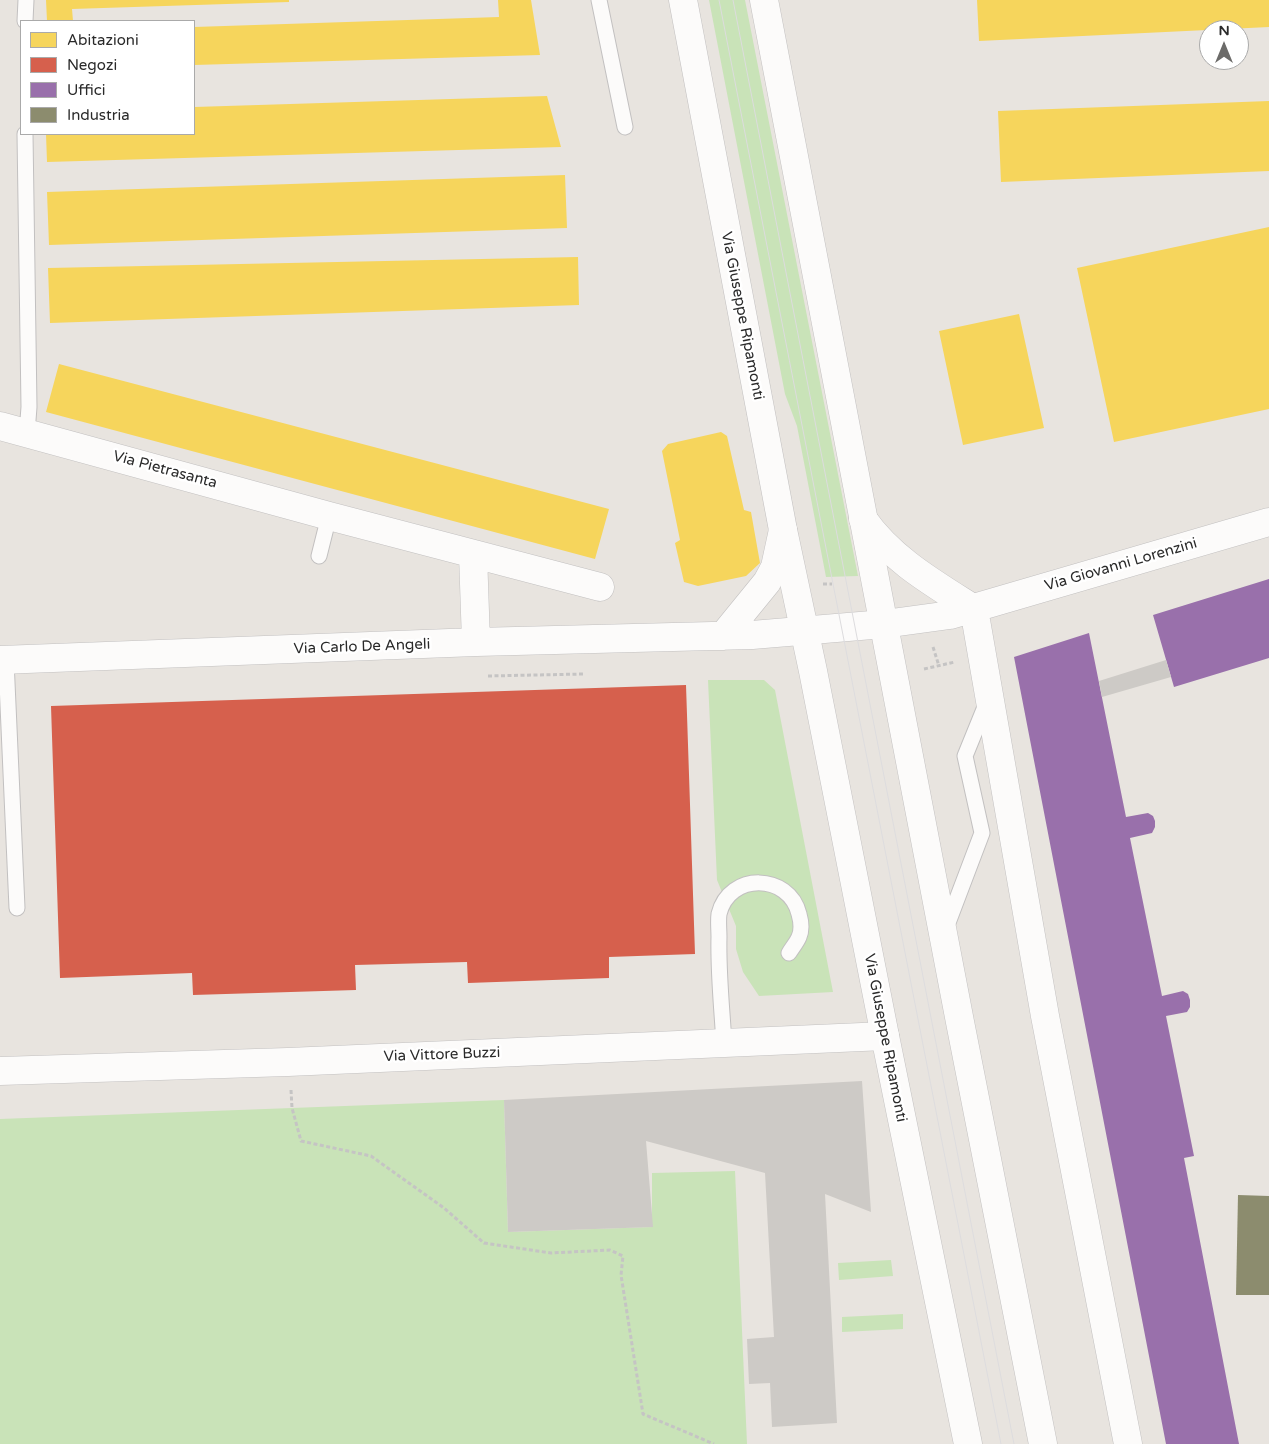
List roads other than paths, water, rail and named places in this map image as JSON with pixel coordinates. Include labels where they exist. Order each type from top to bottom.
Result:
[{"type":"street","name":"Via Giuseppe Ripamonti","points":[[683,0],[783,530],[968,1444]]},
{"type":"street","points":[[764,0],[1043,1444]]},
{"type":"street","name":"Via Pietrasanta","points":[[0,426],[329,516],[600,587]]},
{"type":"street","points":[[863,519],[873,533],[901,559],[974,609],[1045,1016],[1128,1444]]},
{"type":"street","name":"Via Giovanni Lorenzini","points":[[884,624],[950,615],[974,609],[1269,522]]},
{"type":"street","points":[[723,636],[767,582],[775,567],[783,530]]},
{"type":"street","points":[[473,554],[476,642]]},
{"type":"street","points":[[805,632],[884,624]]},
{"type":"street","name":"Via Carlo De Angeli","points":[[3,660],[805,632]]},
{"type":"street","name":"Via Vittore Buzzi","points":[[0,1071],[288,1062],[885,1036]]},
{"type":"lane","points":[[25,20],[26,0]]},
{"type":"lane","points":[[599,0],[625,127]]},
{"type":"lane","points":[[25,135],[29,407],[26,433]]},
{"type":"lane","points":[[319,556],[329,516]]},
{"type":"lane","points":[[3,660],[17,908]]},
{"type":"lane","points":[[944,934],[982,833],[965,756],[989,698]]},
{"type":"lane","points":[[724,1044],[718,953],[719,914],[726,900],[735,890],[748,884],[762,882],[777,886],[789,893],[796,903],[801,926],[800,936],[789,953]]},
{"type":"tram line","points":[[719,0],[1001,1444]]},
{"type":"tram line","points":[[733,0],[1014,1444]]}]
